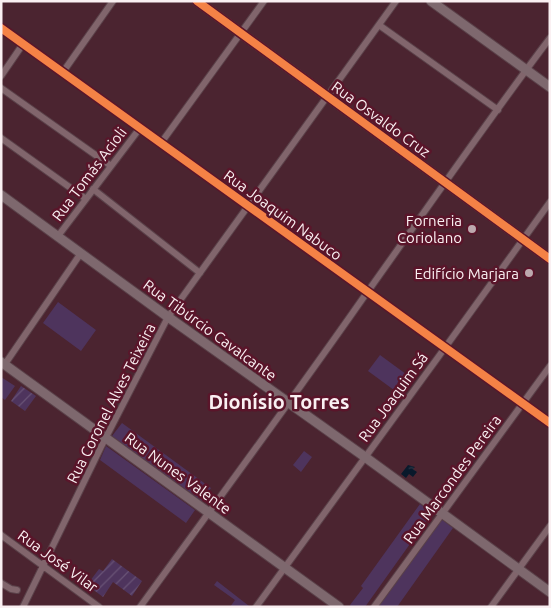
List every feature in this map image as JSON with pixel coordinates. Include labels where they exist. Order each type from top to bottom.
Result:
[{"type":"street","points":[[63,72],[113,1]]},
{"type":"street","name":"Rua Osvaldo Cruz","points":[[197,1],[550,259]]},
{"type":"street","points":[[162,144],[264,1]]},
{"type":"street","name":"Rua Coronel Alves Teixeira","points":[[23,607],[168,317],[396,1]]},
{"type":"street","points":[[431,1],[550,86]]},
{"type":"street","points":[[379,25],[498,110]]},
{"type":"street","name":"Rua Joaquim Nabuco","points":[[1,28],[550,423]]},
{"type":"street","points":[[140,607],[289,403],[445,182],[550,38]]},
{"type":"street","points":[[1,76],[23,44]]},
{"type":"street","points":[[1,88],[111,166]]},
{"type":"street","name":"Rua Tomás Acioli","points":[[58,236],[140,128]]},
{"type":"street","points":[[1,138],[86,199]]},
{"type":"street","points":[[93,190],[200,273]]},
{"type":"street","name":"Rua Tibúrcio Cavalcante","points":[[1,194],[168,317],[550,592]]},
{"type":"street","name":"Rua Joaquim Sá","points":[[256,607],[550,202]]},
{"type":"street","points":[[3,363],[81,253]]},
{"type":"street","name":"Rua Nunes Valente","points":[[3,363],[338,607]]},
{"type":"street","name":"Rua Marcondes Pereira","points":[[374,607],[550,366]]},
{"type":"street","points":[[491,607],[550,526]]},
{"type":"street","name":"Rua José Vilar","points":[[1,535],[99,607]]},
{"type":"street","points":[[1,584],[17,590]]},
{"type":"shaded area","points":[[58,302],[96,330],[81,351],[43,323]]},
{"type":"shaded area","points":[[380,355],[410,377],[398,393],[368,371]]},
{"type":"shaded area","points":[[1,377],[15,386],[5,400],[1,397]]},
{"type":"shaded area","points":[[21,386],[36,396],[25,411],[11,401]]},
{"type":"shaded area","points":[[122,423],[211,488],[202,501],[112,436]]},
{"type":"shaded area","points":[[106,446],[195,510],[186,523],[100,460]]},
{"type":"shaded area","points":[[304,451],[312,457],[301,472],[293,465]]},
{"type":"shaded area","points":[[420,504],[432,513],[365,607],[351,607],[350,605],[363,588],[361,586]]},
{"type":"shaded area","points":[[441,519],[453,528],[397,607],[378,607]]},
{"type":"shaded area","points":[[112,559],[142,581],[132,596],[113,582],[103,597],[87,585],[99,569],[103,571]]},
{"type":"shaded area","points":[[217,581],[249,606],[230,607],[235,600],[214,585]]},
{"type":"water","points":[[408,465],[415,467],[413,469],[417,472],[413,477],[409,474],[406,478],[401,474]]},
{"type":"cycle path","points":[[197,1],[550,259]]},
{"type":"cycle path","points":[[1,28],[550,423]]},
{"type":"place","name":"Forneria Coriolano","points":[[472,229]]},
{"type":"place","name":"Edifício Marjara","points":[[529,273]]},
{"type":"district","name":"Dionísio Torres","points":[[279,401]]}]
